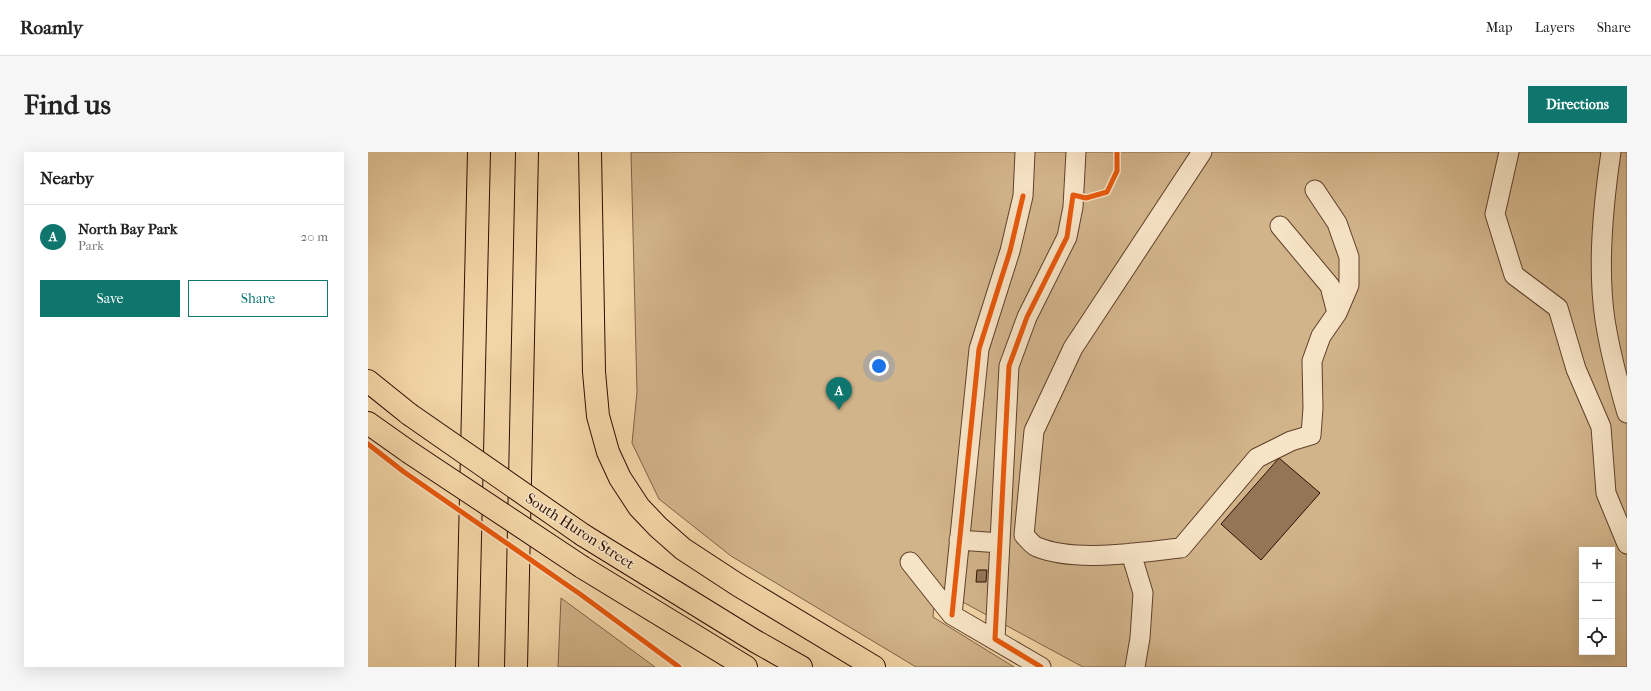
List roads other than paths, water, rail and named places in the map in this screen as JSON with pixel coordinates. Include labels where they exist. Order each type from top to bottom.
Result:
[{"type":"main road","points":[[469,152],[478,192]]},
{"type":"main road","points":[[467,667],[479,152]]},
{"type":"main road","points":[[516,667],[527,152]]},
{"type":"main road","points":[[590,152],[594,372],[598,416],[608,452],[620,478],[649,517],[683,548],[738,585],[874,667]]},
{"type":"main road","name":"South Huron Street","points":[[368,381],[409,414],[583,535],[755,641],[801,667]]},
{"type":"main road","name":"South Huron Street","points":[[368,423],[582,567],[746,667]]},
{"type":"lane","points":[[952,615],[979,349],[1010,251],[1023,196],[1026,152]]},
{"type":"lane","points":[[995,639],[1009,366],[1027,317],[1067,237],[1073,207],[1076,152]]},
{"type":"lane","points":[[1202,152],[1073,348],[1034,431],[1024,535],[1036,547],[1084,556],[1181,548],[1257,458],[1291,441],[1311,435],[1313,408],[1312,361],[1321,336],[1337,313],[1349,285],[1348,257],[1338,223],[1315,190]]},
{"type":"lane","points":[[1509,152],[1495,214],[1514,275],[1558,308],[1576,369],[1601,427],[1606,493],[1627,544]]},
{"type":"lane","points":[[1611,152],[1604,199],[1602,250],[1605,319],[1614,369],[1627,413]]},
{"type":"lane","points":[[1280,226],[1330,286],[1337,313]]},
{"type":"lane","points":[[959,540],[1000,543]]},
{"type":"lane","points":[[1131,553],[1143,593],[1140,638],[1135,667]]},
{"type":"lane","points":[[910,562],[952,615],[1041,667]]},
{"type":"place","name":"North Bay Park","points":[[839,410]]}]
